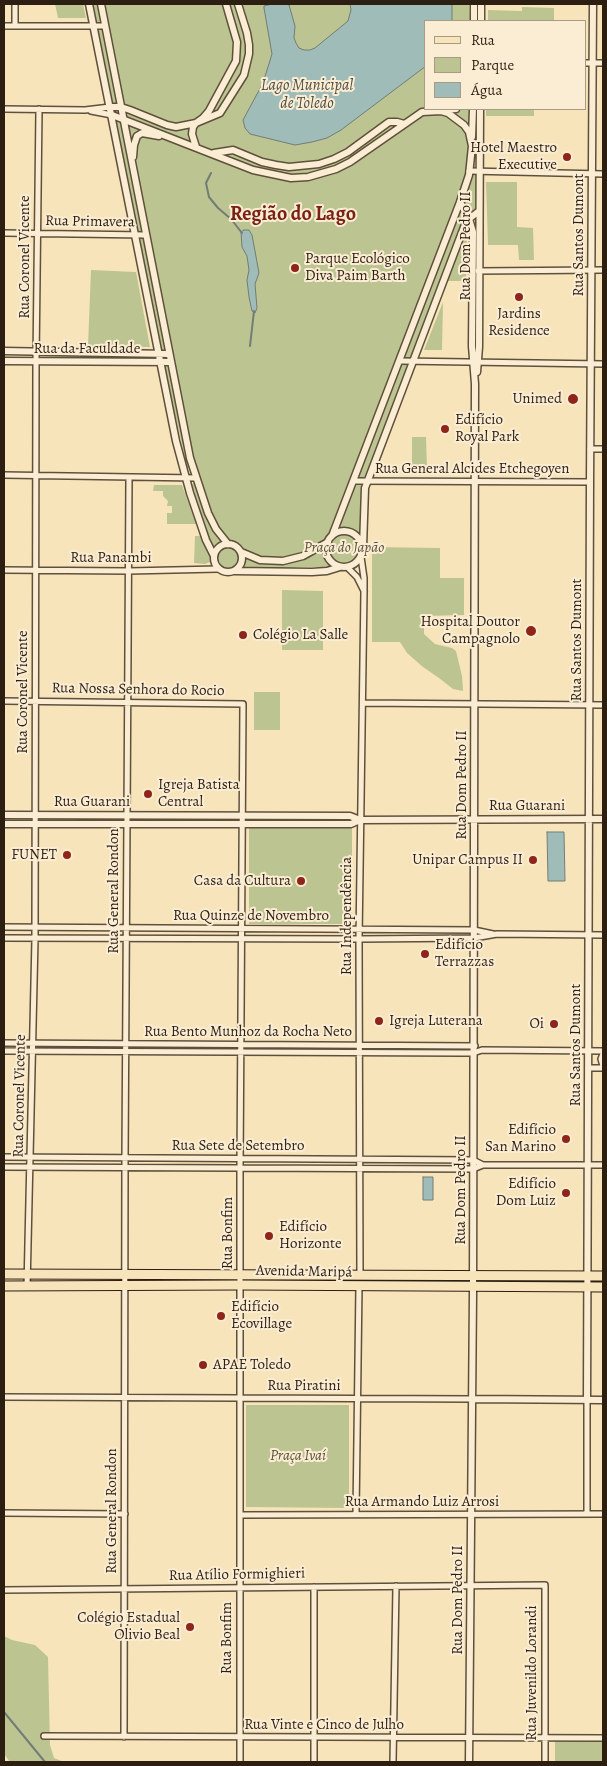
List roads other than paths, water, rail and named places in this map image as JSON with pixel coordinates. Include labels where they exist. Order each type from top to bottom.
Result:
[{"type":"main road","name":"Avenida Maripá","points":[[4,1274],[126,1275],[371,1287],[602,1288]]},
{"type":"main road","points":[[27,1287],[24,1277],[28,1274]]},
{"type":"main road","name":"Avenida Maripá","points":[[4,1286],[126,1286],[340,1276],[603,1277]]},
{"type":"main road","points":[[338,1286],[342,1283],[340,1276]]},
{"type":"main road","points":[[371,1287],[370,1281],[372,1276]]},
{"type":"main road","points":[[485,1288],[484,1279],[488,1276]]},
{"type":"main road","points":[[572,1276],[575,1284],[572,1287]]},
{"type":"main road","points":[[602,1288],[600,1280],[603,1277]]},
{"type":"street","points":[[15,26],[16,4]]},
{"type":"street","points":[[89,4],[134,235],[185,478],[218,569],[225,572],[327,571],[356,563],[361,557],[363,548],[363,501],[367,481],[464,228],[469,219],[479,211]]},
{"type":"street","points":[[100,4],[190,458],[212,521],[219,534],[228,544],[260,560],[283,561],[302,556],[338,532],[347,531],[353,533],[361,542],[363,548]]},
{"type":"street","points":[[196,147],[192,131],[196,123],[209,111],[236,61],[236,42],[226,4]]},
{"type":"street","points":[[4,109],[85,110],[121,107],[167,125],[184,126],[220,113],[244,75],[249,54],[247,33],[238,4]]},
{"type":"street","points":[[474,4],[474,20]]},
{"type":"street","points":[[481,4],[481,20]]},
{"type":"street","name":"Rua Santos Dumont","points":[[587,1287],[592,174],[589,63],[593,4]]},
{"type":"street","points":[[4,26],[105,26]]},
{"type":"street","points":[[589,63],[603,63]]},
{"type":"street","name":"Rua Coronel Vicente","points":[[28,1274],[34,1051],[36,352],[39,109]]},
{"type":"street","points":[[85,110],[124,118],[175,140]]},
{"type":"street","points":[[134,173],[134,145],[137,136],[142,133],[175,140],[265,174],[291,178],[308,177],[336,169],[350,162],[422,112],[441,110],[456,118],[464,125],[472,146]]},
{"type":"street","points":[[364,591],[356,578],[344,567],[333,563],[329,558],[327,553],[330,539],[354,481],[460,202],[469,171],[473,110]]},
{"type":"street","name":"Rua Dom Pedro II","points":[[475,271],[479,211],[480,110]]},
{"type":"street","points":[[210,153],[233,150],[276,166],[289,167],[319,164],[348,152],[390,122],[404,124]]},
{"type":"street","points":[[469,171],[603,174]]},
{"type":"street","name":"Rua Dom Pedro II","points":[[460,202],[469,219],[472,232],[475,271],[476,363],[470,1762]]},
{"type":"street","name":"Rua Primavera","points":[[4,233],[146,235]]},
{"type":"street","points":[[475,271],[603,270]]},
{"type":"street","name":"Rua da Faculdade","points":[[4,351],[169,354]]},
{"type":"street","name":"Rua da Faculdade","points":[[4,361],[171,362]]},
{"type":"street","points":[[400,361],[603,364]]},
{"type":"street","points":[[590,449],[603,449]]},
{"type":"street","points":[[4,475],[196,478]]},
{"type":"street","name":"Rua General Rondon","points":[[124,1737],[125,1044],[129,477]]},
{"type":"street","name":"Rua General Alcides Etchegoyen","points":[[354,481],[476,480],[590,482]]},
{"type":"street","points":[[214,556],[217,549],[228,544]]},
{"type":"street","points":[[234,571],[238,569],[242,561],[241,552]]},
{"type":"street","name":"Rua Independência","points":[[359,1286],[359,929],[364,591],[361,557]]},
{"type":"street","name":"Rua Panambi","points":[[4,570],[129,572],[218,569]]},
{"type":"street","name":"Rua Nossa Senhora do Rocio","points":[[4,702],[243,704]]},
{"type":"street","points":[[363,703],[603,705]]},
{"type":"street","name":"Rua Bonfim","points":[[240,1762],[240,1044],[243,704]]},
{"type":"street","name":"Rua Guarani","points":[[4,814],[350,816],[360,820],[603,819]]},
{"type":"street","name":"Rua Guarani","points":[[4,824],[351,824],[360,820]]},
{"type":"street","name":"Rua Quinze de Novembro","points":[[4,928],[474,930],[497,934],[603,935]]},
{"type":"street","name":"Rua Quinze de Novembro","points":[[4,938],[359,940],[474,938],[497,934]]},
{"type":"street","name":"Rua Bento Munhoz da Rocha Neto","points":[[4,1043],[360,1045],[603,1052]]},
{"type":"street","points":[[4,1051],[360,1052],[473,1049]]},
{"type":"street","points":[[588,1068],[603,1067],[600,1059],[603,1052]]},
{"type":"street","name":"Rua Sete de Setembro","points":[[4,1157],[473,1160]]},
{"type":"street","points":[[473,1160],[483,1165]]},
{"type":"street","points":[[473,1169],[483,1165],[603,1166]]},
{"type":"street","name":"Rua Sete de Setembro","points":[[4,1167],[473,1169]]},
{"type":"street","points":[[356,1514],[359,1286]]},
{"type":"street","points":[[587,1287],[587,1514]]},
{"type":"street","name":"Rua Piratini","points":[[4,1397],[603,1400]]},
{"type":"street","points":[[4,1513],[125,1514]]},
{"type":"street","name":"Rua Armando Luiz Arrosi","points":[[240,1515],[603,1514]]},
{"type":"street","name":"Rua Atílio Formighieri","points":[[4,1590],[545,1585]]},
{"type":"street","name":"Rua Juvenildo Lorandi","points":[[545,1585],[545,1762]]},
{"type":"street","points":[[393,1762],[396,1586]]},
{"type":"street","points":[[314,1587],[314,1762]]},
{"type":"street","name":"Rua Vinte e Cinco de Julho","points":[[44,1736],[603,1738]]},
{"type":"water","name":"Lago Municipal de Toledo","points":[[272,4],[289,5],[295,26],[294,38],[299,48],[304,50],[315,48],[348,21],[351,10],[350,4],[452,4],[452,20],[424,20],[424,68],[341,130],[327,138],[295,145],[250,134],[245,128],[243,120],[263,83],[272,54],[264,6]]},
{"type":"water","points":[[249,230],[252,235],[259,273],[255,284],[257,308],[255,313],[252,311],[249,297],[247,256],[242,247],[241,232]]},
{"type":"water","points":[[547,832],[564,832],[565,881],[548,881]]},
{"type":"water","points":[[423,1177],[433,1177],[433,1200],[423,1200]]},
{"type":"waterway","points":[[211,173],[206,183],[209,197],[242,233]]},
{"type":"waterway","points":[[250,346],[254,311]]},
{"type":"waterway","points":[[4,1712],[45,1762]]},
{"type":"place","name":"Hotel Maestro Executive","points":[[567,157]]},
{"type":"place","name":"Parque Ecológico Diva Paim Barth","points":[[295,268]]},
{"type":"place","name":"Jardins Residence","points":[[519,297]]},
{"type":"place","name":"Unimed","points":[[573,399]]},
{"type":"place","name":"Edifício Royal Park","points":[[445,429]]},
{"type":"place","name":"Hospital Doutor Campagnolo","points":[[531,631]]},
{"type":"place","name":"Colégio La Salle","points":[[243,635]]},
{"type":"place","name":"Igreja Batista Central","points":[[148,794]]},
{"type":"place","name":"FUNET","points":[[67,855]]},
{"type":"place","name":"Unipar Campus II","points":[[533,860]]},
{"type":"place","name":"Casa da Cultura","points":[[301,881]]},
{"type":"place","name":"Edifício Terrazzas","points":[[425,954]]},
{"type":"place","name":"Igreja Luterana","points":[[379,1021]]},
{"type":"place","name":"Oi","points":[[554,1024]]},
{"type":"place","name":"Edifício San Marino","points":[[566,1139]]},
{"type":"place","name":"Edifício Dom Luiz","points":[[566,1193]]},
{"type":"place","name":"Edifício Horizonte","points":[[269,1236]]},
{"type":"place","name":"Edifício Ecovillage","points":[[221,1316]]},
{"type":"place","name":"APAE Toledo","points":[[203,1365]]},
{"type":"place","name":"Colégio Estadual Olivio Beal","points":[[190,1627]]},
{"type":"district","name":"Região do Lago","points":[[293,215]]},
{"type":"park label","name":"Praça do Japão","points":[[344,548]]},
{"type":"park label","name":"Praça Ivaí","points":[[298,1456]]}]
